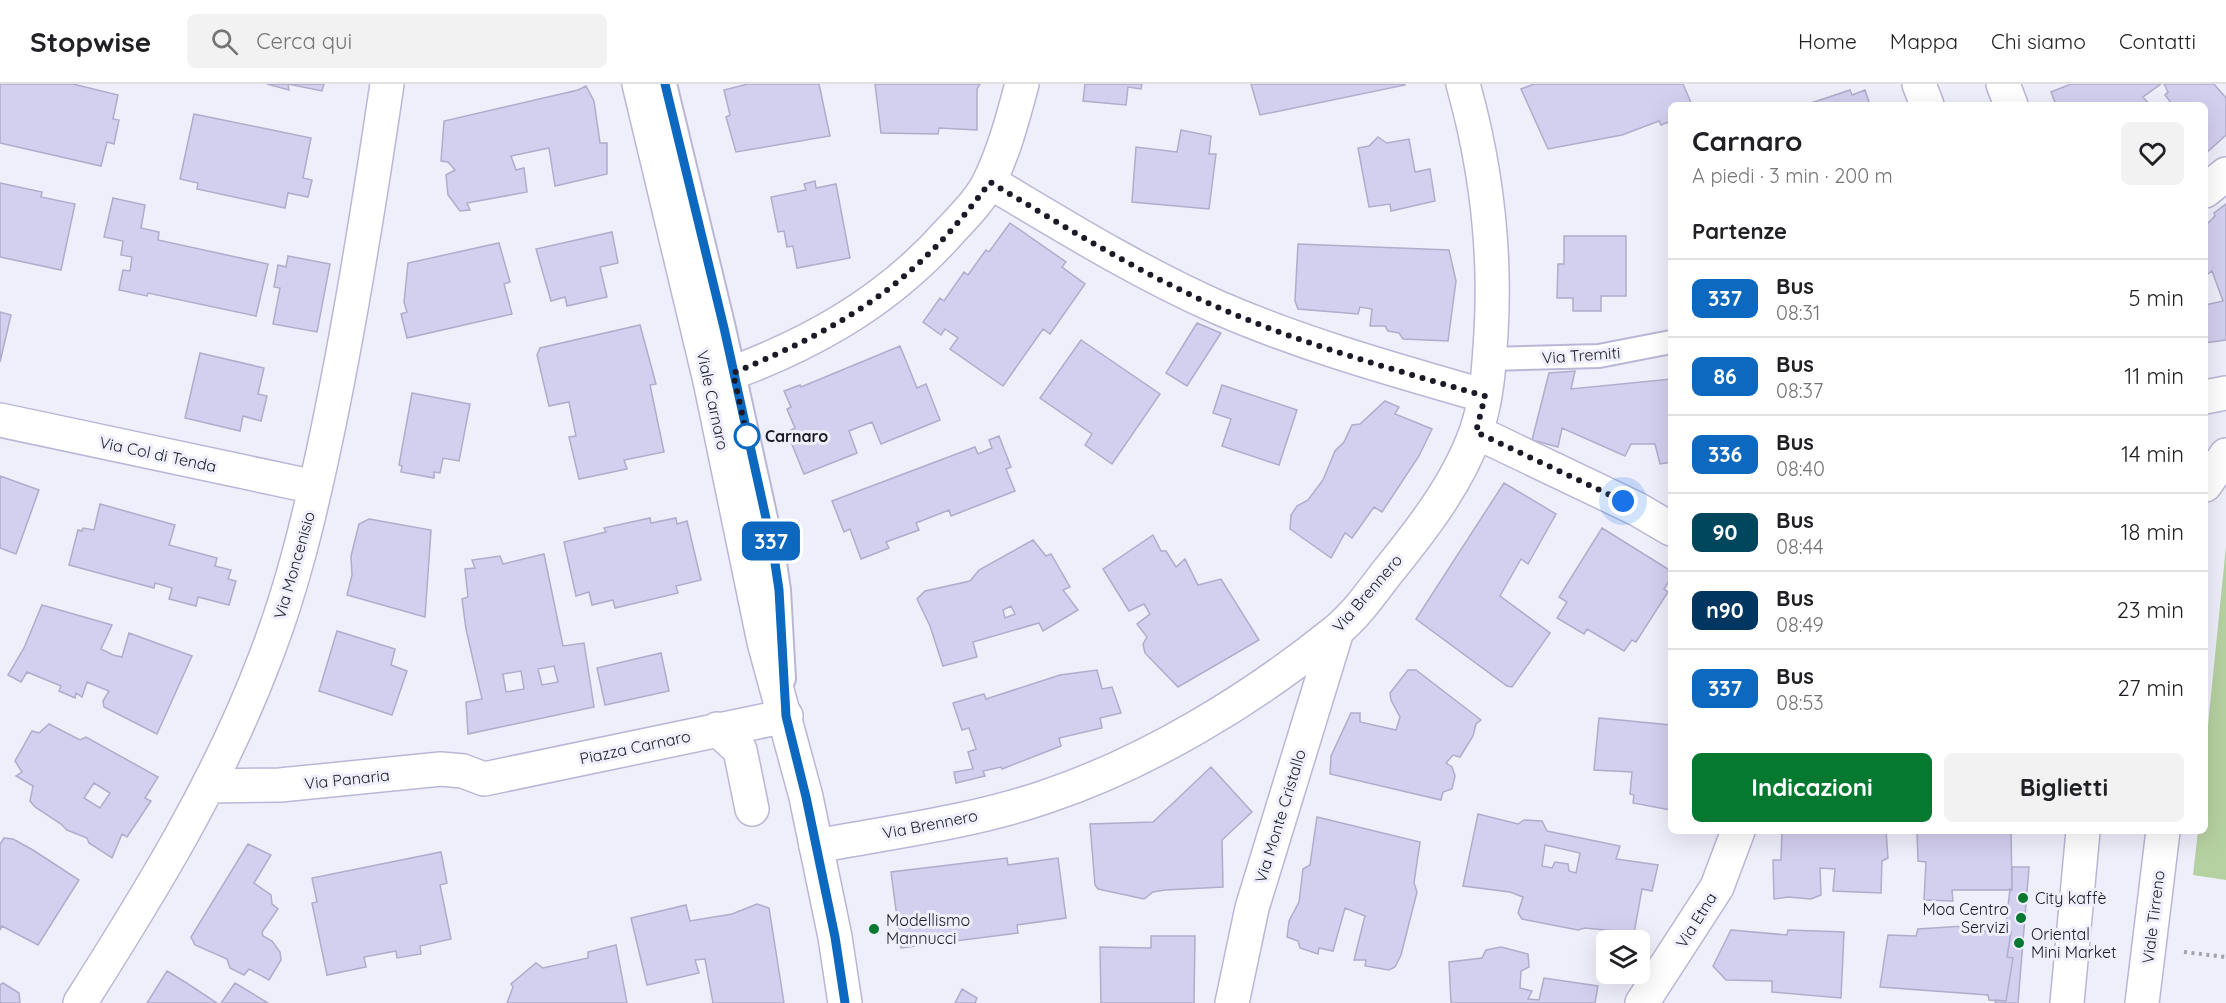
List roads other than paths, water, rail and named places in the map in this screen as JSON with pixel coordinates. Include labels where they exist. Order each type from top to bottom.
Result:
[{"type":"street","name":"Via Moncenisio","points":[[80,1003],[166,866],[208,786],[266,656],[294,569],[315,487],[359,270],[387,84]]},
{"type":"street","name":"Viale Carnaro","points":[[639,84],[721,377],[764,642],[786,716],[816,846],[845,1003]]},
{"type":"street","points":[[721,377],[798,345],[838,324],[894,287],[937,246],[990,182],[1008,136],[1022,84]]},
{"type":"street","name":"Via Brennero","points":[[816,846],[993,812],[1077,785],[1124,765],[1197,726],[1240,699],[1337,631],[1409,545],[1454,478],[1476,432],[1485,396],[1490,359],[1493,300],[1489,200],[1481,152],[1463,84]]},
{"type":"street","points":[[1919,84],[1926,102]]},
{"type":"street","points":[[2003,84],[2010,102]]},
{"type":"street","points":[[2208,189],[2226,174]]},
{"type":"street","points":[[990,182],[1097,246],[1217,307],[1333,350],[1485,396]]},
{"type":"street","points":[[2208,396],[2226,393]]},
{"type":"street","name":"Via Col di Tenda","points":[[0,420],[315,487]]},
{"type":"street","points":[[1476,432],[1630,505],[1668,527]]},
{"type":"street","points":[[2208,481],[2226,455]]},
{"type":"street","name":"Via Monte Cristallo","points":[[1232,1003],[1252,908],[1337,631]]},
{"type":"street","name":"Piazza Carnaro","points":[[484,779],[786,716]]},
{"type":"street","points":[[717,729],[740,750],[752,809]]},
{"type":"street","name":"Via Panaria","points":[[208,786],[280,785],[441,769],[463,771],[484,779]]},
{"type":"street","name":"Via Etna","points":[[1642,1003],[1717,887],[1737,834]]},
{"type":"street","points":[[2067,1003],[2083,834]]},
{"type":"street","name":"Viale Tirreno","points":[[2142,1003],[2163,834]]},
{"type":"lane","name":"Viale Carnaro","points":[[665,84],[721,377]]},
{"type":"lane","name":"Via Tremiti","points":[[1490,359],[1599,356],[1668,343]]},
{"type":"place","name":"Carnaro","points":[[747,436]]},
{"type":"place","name":"City kaffè","points":[[2023,898]]},
{"type":"place","name":"Moa Centro Servizi","points":[[2021,918]]},
{"type":"place","name":"Modellismo Mannucci","points":[[874,929]]},
{"type":"place","name":"Oriental Mini Market","points":[[2019,943]]}]
